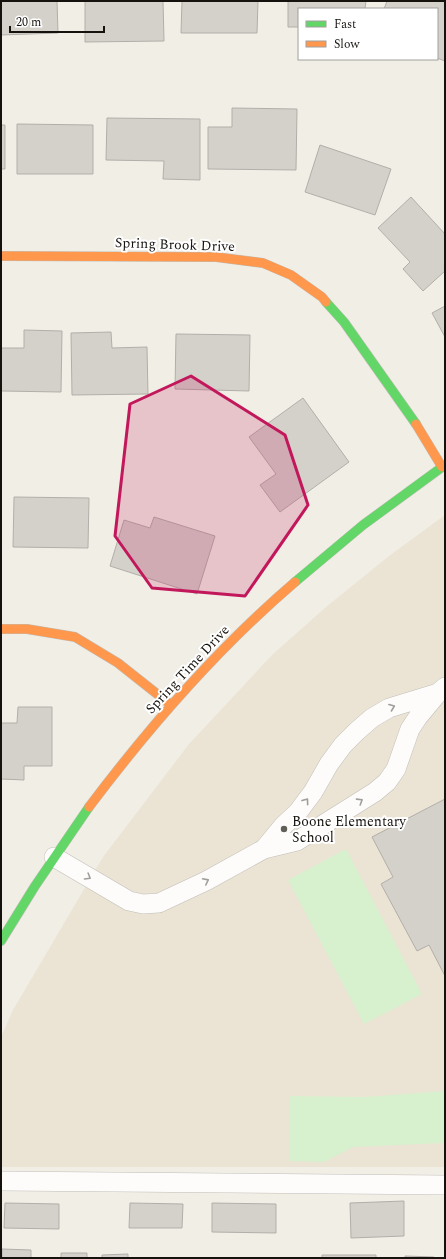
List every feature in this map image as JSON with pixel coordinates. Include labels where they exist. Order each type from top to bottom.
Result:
[{"type":"street","name":"Spring Brook Drive","points":[[1,256],[216,257],[263,263],[291,275],[322,297],[344,322],[417,426],[444,468]]},
{"type":"street","name":"Spring Time Drive","points":[[1,941],[25,900],[54,857],[126,758],[171,705],[230,642],[313,565],[359,527],[444,468]]},
{"type":"street","points":[[1,629],[27,629],[75,637],[118,663],[171,705]]},
{"type":"lane","points":[[264,849],[283,826],[298,812],[313,792],[329,764],[343,745],[357,731],[372,718],[389,708],[441,690]]},
{"type":"lane","points":[[54,857],[128,901],[143,904],[159,903],[206,881],[264,849],[297,840],[375,792],[387,782],[396,769],[410,729],[418,717],[441,690]]},
{"type":"lane","points":[[1,1181],[445,1185]]},
{"type":"highlighted area","points":[[191,376],[285,435],[308,505],[245,596],[152,588],[115,536],[130,404]]},
{"type":"shaded area","name":"Boone Elementary School","points":[[445,515],[445,1167],[1,1167],[1,1037],[13,1010],[103,857],[189,744],[272,655],[326,607],[389,556]]},
{"type":"green space","points":[[346,849],[422,994],[364,1024],[288,880]]},
{"type":"green space","points":[[445,1091],[445,1143],[353,1147],[324,1162],[289,1161],[290,1096],[365,1097]]},
{"type":"building","points":[[1,1],[57,1],[58,33],[1,35]]},
{"type":"building","points":[[85,1],[163,1],[164,41],[85,42]]},
{"type":"building","points":[[182,1],[258,1],[257,33],[181,33]]},
{"type":"building","points":[[288,1],[366,1],[365,8],[298,8],[298,27],[288,27]]},
{"type":"building","points":[[387,1],[445,1],[445,61],[438,58],[438,8],[384,8]]},
{"type":"building","points":[[232,108],[297,109],[296,170],[208,169],[208,127],[232,127]]},
{"type":"building","points":[[107,118],[200,119],[200,180],[163,179],[164,161],[106,160]]},
{"type":"building","points":[[17,124],[93,125],[93,174],[17,174]]},
{"type":"building","points":[[1,125],[5,125],[5,169],[1,169]]},
{"type":"building","points":[[320,145],[391,169],[375,215],[305,192]]},
{"type":"building","points":[[411,197],[445,234],[445,271],[423,291],[403,269],[410,262],[378,228]]},
{"type":"building","points":[[445,306],[445,337],[432,313]]},
{"type":"building","points":[[24,330],[62,331],[61,392],[1,391],[1,348],[24,348]]},
{"type":"building","points":[[111,332],[112,348],[147,347],[148,394],[72,395],[71,333]]},
{"type":"building","points":[[176,334],[250,335],[249,391],[175,389]]},
{"type":"building","points":[[303,398],[349,462],[280,512],[260,485],[276,474],[249,437]]},
{"type":"building","points":[[14,497],[89,498],[88,548],[13,547]]},
{"type":"building","points":[[154,517],[215,536],[197,594],[110,566],[124,520],[150,528]]},
{"type":"building","points":[[18,707],[52,707],[52,766],[24,766],[24,780],[1,779],[1,723],[17,723]]},
{"type":"building","points":[[445,799],[445,976],[429,945],[417,951],[381,884],[393,877],[372,837]]},
{"type":"building","points":[[404,1201],[404,1236],[351,1238],[350,1203]]},
{"type":"building","points":[[5,1203],[59,1204],[59,1229],[4,1228]]},
{"type":"building","points":[[130,1203],[183,1204],[182,1228],[129,1228]]},
{"type":"building","points":[[212,1203],[276,1204],[276,1233],[212,1232]]},
{"type":"building","points":[[2,1249],[31,1250],[31,1258],[2,1258]]},
{"type":"building","points":[[61,1253],[87,1253],[87,1258],[61,1258]]},
{"type":"building","points":[[128,1254],[128,1258],[102,1258],[102,1255]]},
{"type":"building","points":[[322,1255],[376,1255],[376,1258],[322,1258]]},
{"type":"building","points":[[405,1256],[434,1257],[434,1258],[405,1258]]},
{"type":"traffic: fast","points":[[326,302],[344,322],[416,424]]},
{"type":"traffic: fast","points":[[295,582],[363,525],[445,465]]},
{"type":"traffic: fast","points":[[1,941],[35,886],[89,807]]},
{"type":"traffic: slow","points":[[1,256],[216,257],[263,263],[291,275],[322,297],[326,302]]},
{"type":"traffic: slow","points":[[416,424],[442,467]]},
{"type":"traffic: slow","points":[[89,807],[136,747],[186,689],[239,634],[295,582]]},
{"type":"traffic: slow","points":[[1,629],[27,629],[75,637],[118,663],[171,705]]},
{"type":"place","name":"Boone Elementary School","points":[[284,829]]}]
